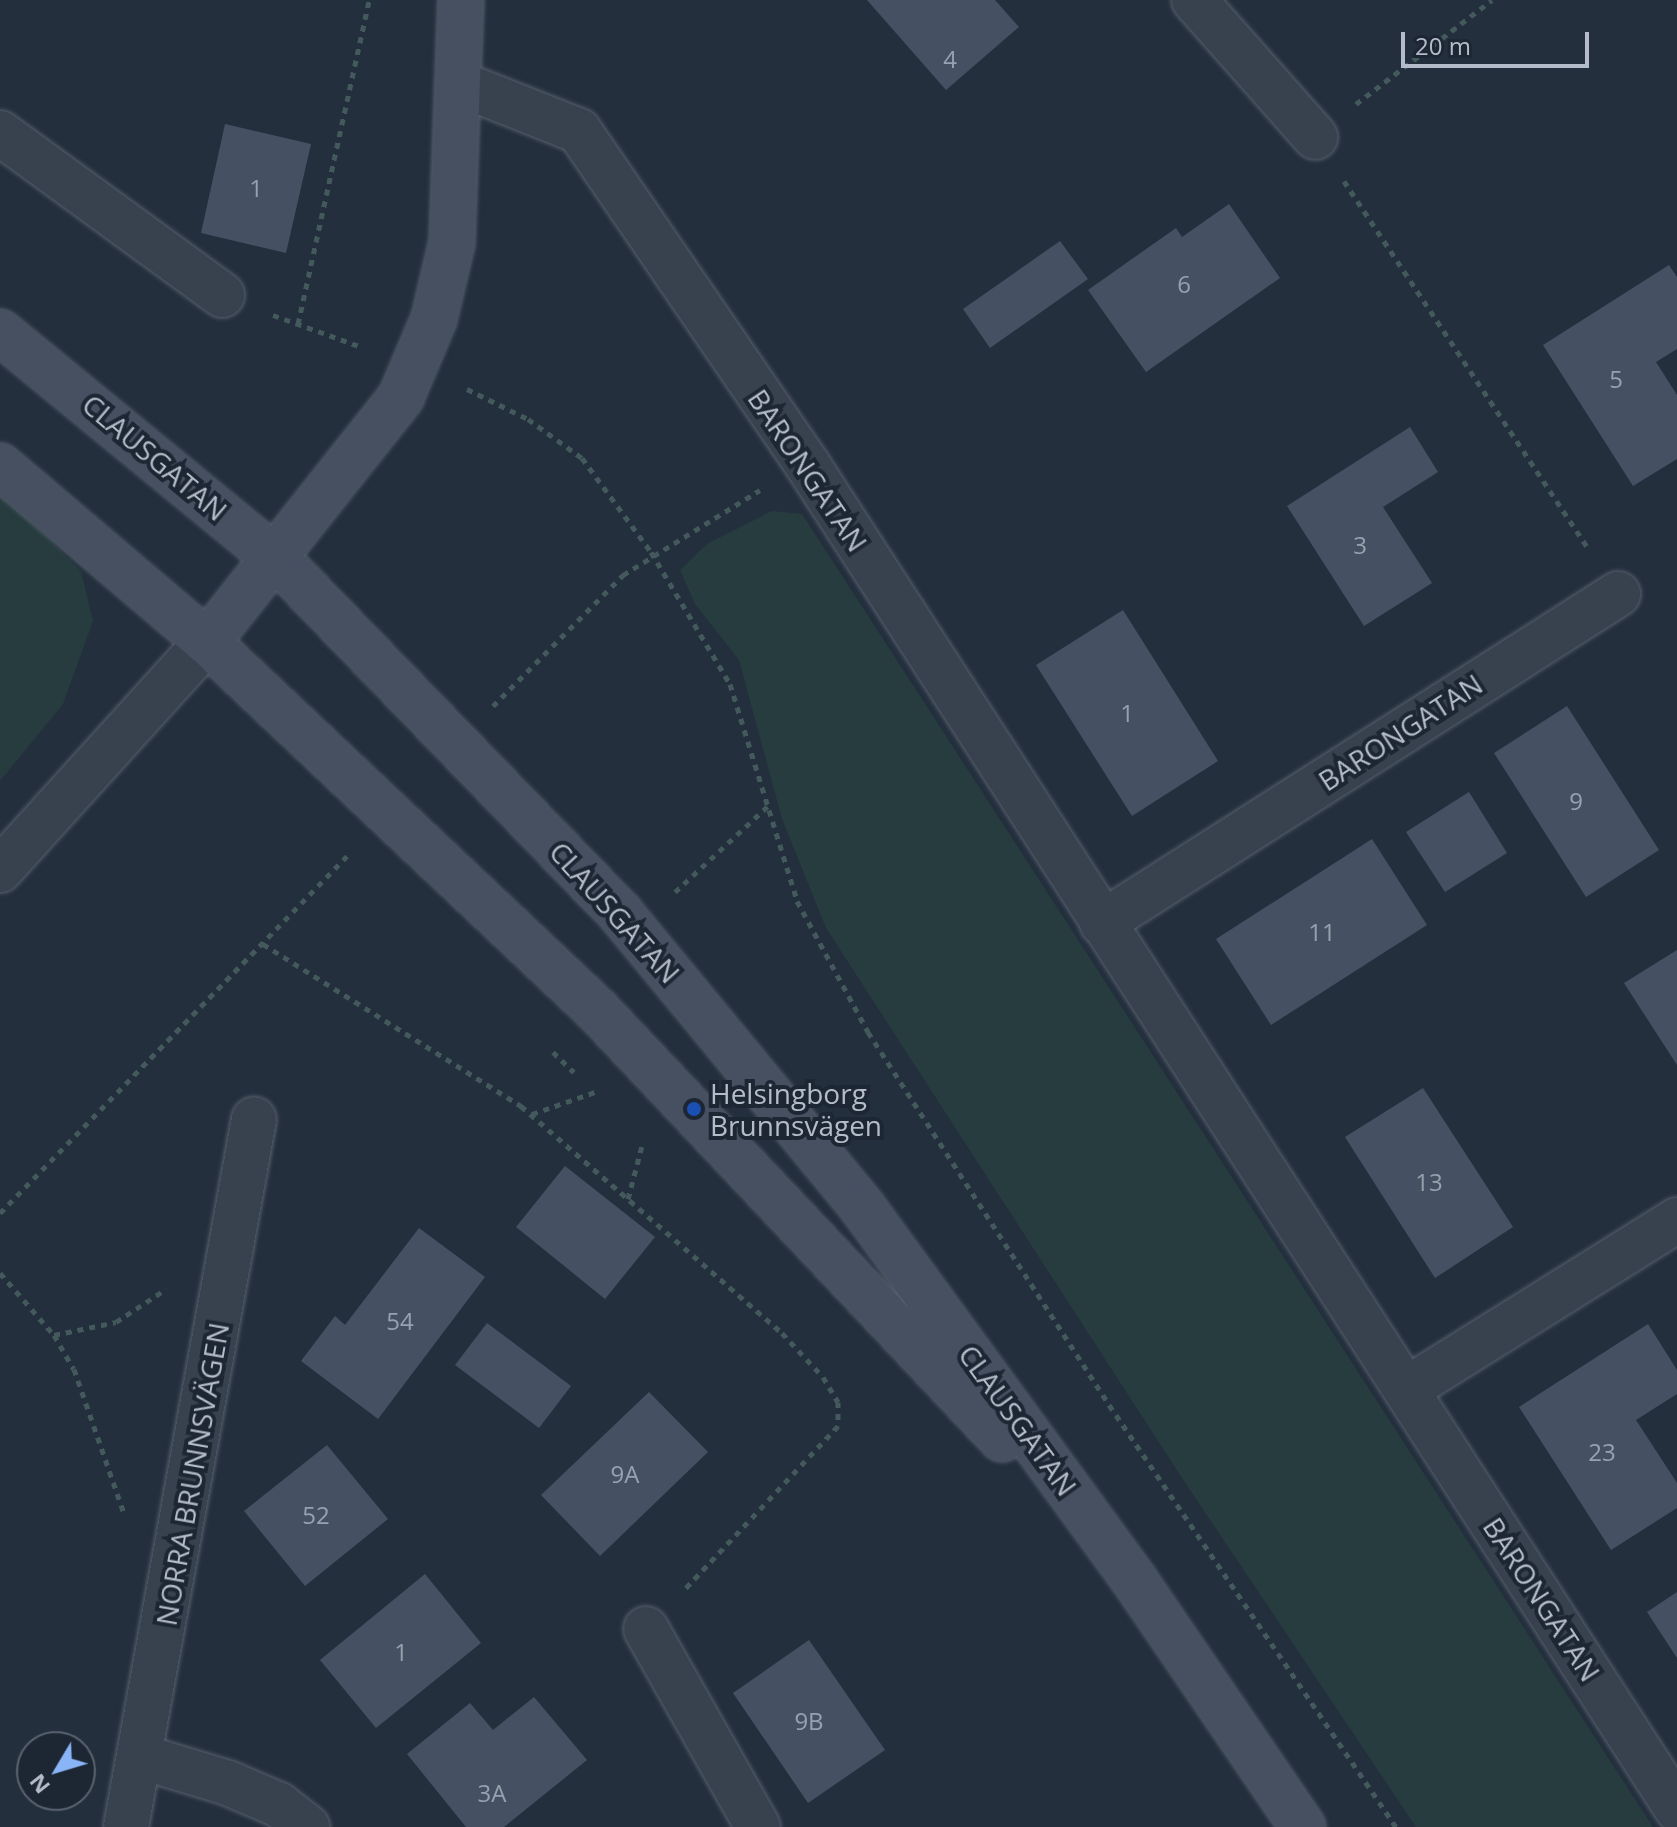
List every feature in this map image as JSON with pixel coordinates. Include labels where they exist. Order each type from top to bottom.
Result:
[{"type":"main road","points":[[207,642],[278,560],[401,397],[434,319],[452,242],[461,0]]},
{"type":"main road","name":"CLAUSGATAN","points":[[0,332],[278,560],[620,913],[694,999],[863,1208],[1135,1581],[1303,1827]]},
{"type":"main road","name":"CLAUSGATAN","points":[[0,466],[207,642],[597,1010],[1135,1581]]},
{"type":"street","points":[[1194,0],[1315,137]]},
{"type":"street","name":"BARONGATAN","points":[[458,83],[579,131],[807,464],[1677,1809]]},
{"type":"street","points":[[0,133],[222,295]]},
{"type":"street","name":"BARONGATAN","points":[[1102,923],[1618,594]]},
{"type":"street","points":[[0,870],[207,642]]},
{"type":"street","name":"NORRA BRUNNSVÄGEN","points":[[126,1827],[142,1757],[254,1119]]},
{"type":"street","points":[[1407,1389],[1677,1220]]},
{"type":"street","points":[[646,1629],[758,1827]]},
{"type":"street","points":[[142,1757],[228,1783],[279,1805],[307,1827]]},
{"type":"path","points":[[298,324],[369,0]]},
{"type":"path","points":[[1492,0],[1315,137],[1618,594]]},
{"type":"path","points":[[222,295],[359,346]]},
{"type":"path","points":[[467,389],[528,419],[582,458],[651,552],[730,684],[797,901],[868,1032],[1108,1401],[1396,1827]]},
{"type":"path","points":[[488,711],[651,552],[807,464]]},
{"type":"path","points":[[675,892],[768,806]]},
{"type":"path","points":[[0,1213],[360,844]]},
{"type":"path","points":[[263,944],[531,1115],[782,1333],[823,1377],[842,1415],[829,1440],[646,1629]]},
{"type":"path","points":[[531,1115],[595,1092]]},
{"type":"path","points":[[628,1199],[644,1140]]},
{"type":"path","points":[[54,1335],[116,1322],[232,1246]]},
{"type":"path","points":[[1,1276],[54,1335],[92,1413],[127,1528]]},
{"type":"green space","points":[[0,491],[81,571],[93,621],[63,704],[0,781]]},
{"type":"green space","points":[[772,511],[802,514],[1653,1827],[1416,1827],[1182,1478],[826,928],[782,819],[739,660],[695,604],[680,570],[707,544]]},
{"type":"building","points":[[867,0],[995,0],[1019,27],[946,90]]},
{"type":"building","points":[[225,124],[311,144],[286,253],[201,233]]},
{"type":"building","points":[[1229,204],[1280,278],[1146,372],[1088,290],[1176,228],[1182,237]]},
{"type":"building","points":[[1060,241],[1088,279],[990,348],[963,309]]},
{"type":"building","points":[[1669,265],[1677,277],[1677,349],[1656,362],[1677,395],[1677,459],[1633,486],[1543,345]]},
{"type":"building","points":[[1410,427],[1438,472],[1383,507],[1432,583],[1364,626],[1287,506]]},
{"type":"building","points":[[1123,610],[1218,761],[1132,816],[1036,665]]},
{"type":"building","points":[[1567,706],[1659,850],[1586,897],[1494,753]]},
{"type":"building","points":[[1469,792],[1507,853],[1445,892],[1406,832]]},
{"type":"building","points":[[1372,839],[1427,925],[1271,1025],[1216,939]]},
{"type":"building","points":[[1677,950],[1677,1065],[1624,983]]},
{"type":"building","points":[[1423,1088],[1513,1227],[1435,1278],[1345,1137]]},
{"type":"building","points":[[565,1166],[655,1237],[605,1299],[516,1227]]},
{"type":"building","points":[[419,1228],[485,1277],[378,1419],[301,1361],[335,1316],[345,1325]]},
{"type":"building","points":[[487,1323],[571,1386],[539,1428],[455,1365]]},
{"type":"building","points":[[1648,1324],[1677,1370],[1677,1394],[1636,1420],[1677,1483],[1677,1508],[1611,1550],[1519,1407]]},
{"type":"building","points":[[649,1392],[708,1452],[600,1556],[541,1495]]},
{"type":"building","points":[[327,1445],[388,1519],[305,1586],[244,1511]]},
{"type":"building","points":[[425,1574],[481,1643],[376,1728],[320,1660]]},
{"type":"building","points":[[1677,1592],[1677,1658],[1647,1612]]},
{"type":"building","points":[[809,1640],[885,1750],[808,1803],[733,1693]]},
{"type":"building","points":[[534,1697],[587,1760],[504,1827],[466,1827],[407,1754],[470,1703],[493,1730]]},
{"type":"place","name":"Helsingborg Brunnsvägen","points":[[694,1109]]}]
